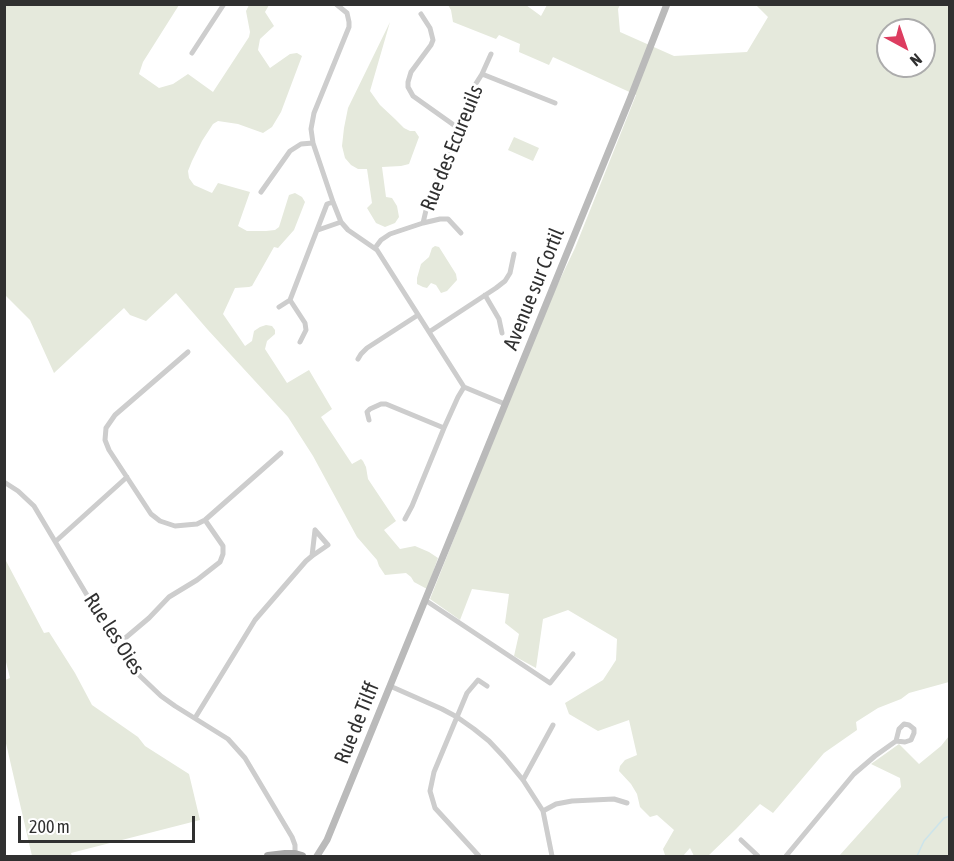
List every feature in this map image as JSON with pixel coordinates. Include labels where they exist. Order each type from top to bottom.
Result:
[{"type":"main road","name":"Avenue sur Cortil","points":[[430,585],[667,4]]},
{"type":"main road","name":"Rue de Tilff","points":[[317,856],[327,840],[430,585]]},
{"type":"main road","points":[[268,856],[299,855]]},
{"type":"street","points":[[192,53],[224,4]]},
{"type":"street","points":[[336,4],[347,14],[349,27],[314,113],[311,129],[313,143],[341,222],[357,237],[375,248],[464,387],[505,404]]},
{"type":"street","points":[[421,14],[430,28],[432,40],[431,45],[411,72],[408,87],[413,96],[458,128]]},
{"type":"street","name":"Rue des Ecureuils","points":[[423,223],[427,206],[475,85],[491,54]]},
{"type":"street","name":"Rue des Ecureuils","points":[[482,74],[555,103]]},
{"type":"street","points":[[261,192],[291,151],[301,144],[313,143]]},
{"type":"street","points":[[279,307],[290,300],[327,204],[333,202]]},
{"type":"street","name":"Rue des Ecureuils","points":[[375,248],[390,234],[446,218],[461,233]]},
{"type":"street","points":[[318,230],[341,222]]},
{"type":"street","points":[[429,332],[505,281],[510,273],[514,254]]},
{"type":"street","points":[[485,295],[499,319],[502,333]]},
{"type":"street","points":[[290,300],[305,323],[306,330],[300,342]]},
{"type":"street","points":[[358,359],[367,348],[418,315]]},
{"type":"street","points":[[188,352],[115,415],[106,428],[105,440],[109,450],[151,514],[160,521],[175,526],[197,524],[205,520],[281,453]]},
{"type":"street","points":[[405,519],[464,387]]},
{"type":"street","points":[[369,420],[367,412],[377,405],[386,404],[444,428]]},
{"type":"street","points":[[56,541],[127,477]]},
{"type":"street","name":"Rue les Oies","points":[[5,485],[18,491],[34,506],[117,645],[140,676],[175,706],[228,739],[245,758],[292,837],[299,855]]},
{"type":"street","points":[[117,645],[149,618],[169,597],[197,580],[220,562],[223,546],[205,520]]},
{"type":"street","points":[[195,718],[255,620],[312,556]]},
{"type":"street","points":[[425,600],[550,683],[573,654]]},
{"type":"street","points":[[479,856],[435,808],[430,791],[434,772],[467,693],[478,680],[487,686]]},
{"type":"street","points":[[390,686],[457,717],[489,741],[523,780],[543,811],[552,856]]},
{"type":"street","points":[[523,780],[553,725]]},
{"type":"street","points":[[786,856],[854,774],[897,741]]},
{"type":"street","points":[[543,811],[556,804],[572,801],[614,799],[627,803]]},
{"type":"street","points":[[741,840],[758,856]]},
{"type":"shaded area","points":[[5,5],[179,5],[143,62],[139,74],[159,88],[173,84],[188,74],[213,92],[249,37],[246,11],[249,5],[269,5],[265,12],[274,26],[260,39],[258,50],[270,68],[290,54],[297,53],[302,56],[281,112],[272,127],[263,133],[238,124],[218,121],[213,124],[192,161],[188,171],[189,178],[194,185],[212,193],[218,183],[250,192],[238,226],[247,231],[275,230],[279,227],[289,195],[295,193],[305,202],[294,230],[278,248],[274,247],[252,286],[235,288],[223,314],[245,346],[252,341],[254,331],[266,325],[272,326],[275,334],[267,341],[265,349],[287,383],[309,370],[332,409],[321,417],[352,464],[361,459],[363,461],[368,479],[396,521],[384,530],[400,549],[415,546],[438,558],[427,589],[414,582],[406,573],[385,575],[377,560],[357,537],[313,456],[288,417],[176,293],[146,321],[130,315],[124,308],[54,373],[30,320],[5,295]]},
{"type":"shaded area","points":[[448,5],[526,5],[541,16],[547,5],[620,5],[618,9],[620,32],[674,56],[747,52],[768,17],[756,5],[949,5],[949,682],[909,693],[856,722],[857,730],[824,753],[773,813],[760,804],[708,856],[694,856],[690,848],[683,856],[665,855],[663,849],[674,830],[657,815],[650,817],[640,807],[637,794],[619,771],[625,760],[637,755],[629,720],[598,731],[569,714],[565,703],[603,680],[616,660],[617,639],[568,610],[543,619],[536,668],[514,656],[519,634],[505,623],[509,594],[472,589],[460,620],[430,599],[507,405],[553,294],[575,248],[636,95],[553,57],[549,65],[519,52],[520,44],[499,35],[496,39],[453,22]]},
{"type":"shaded area","points":[[390,22],[370,91],[380,105],[404,128],[415,131],[419,137],[409,164],[382,167],[386,197],[392,198],[397,206],[399,217],[395,223],[385,227],[376,223],[367,208],[372,203],[367,169],[358,169],[351,165],[345,158],[342,146],[348,108]]},
{"type":"shaded area","points":[[514,137],[539,148],[533,161],[508,150]]},
{"type":"shaded area","points":[[435,246],[439,247],[456,274],[457,280],[447,291],[441,293],[436,285],[431,283],[427,288],[417,284],[421,264],[429,257]]},
{"type":"shaded area","points":[[5,559],[44,633],[49,632],[92,705],[138,737],[145,746],[189,774],[200,820],[71,853],[72,856],[32,856],[5,739],[5,680],[10,678],[5,658]]},
{"type":"shaded area","points":[[949,736],[949,856],[839,856],[901,787],[900,778],[871,764],[899,744],[919,764],[941,746]]},
{"type":"waterway","points":[[917,856],[924,841],[944,818],[950,816]]}]
